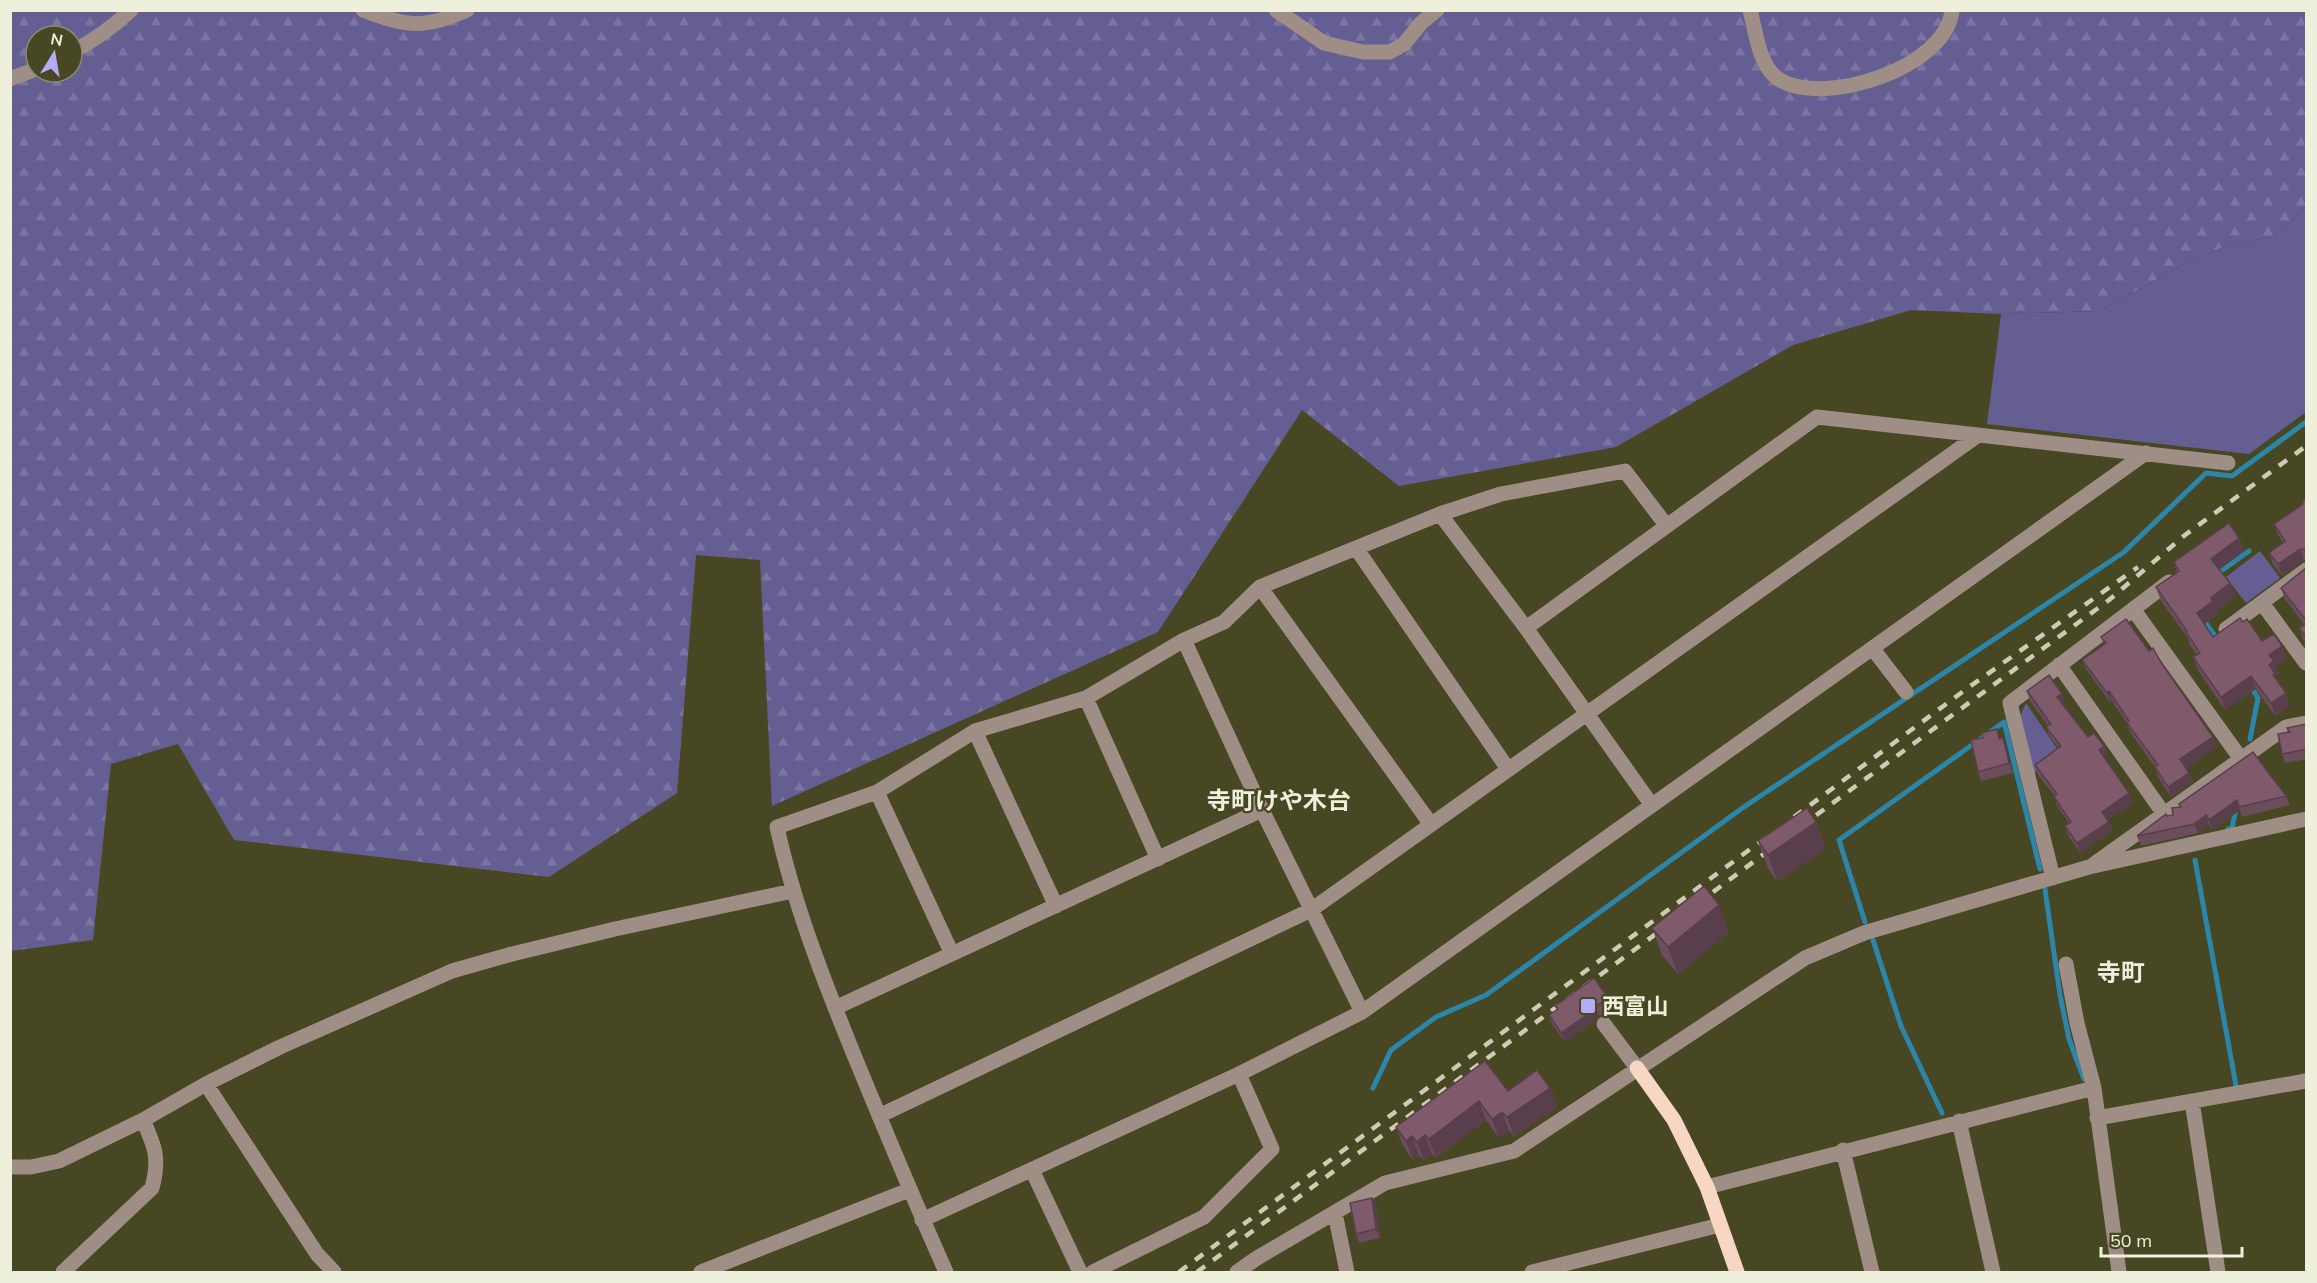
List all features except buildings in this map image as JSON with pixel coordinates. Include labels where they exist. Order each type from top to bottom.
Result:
[{"type":"main road","points":[[1637,1068],[1674,1120],[1707,1186],[1737,1272]]},
{"type":"street","points":[[84,46],[119,22],[131,10]]},
{"type":"street","points":[[363,10],[410,25],[442,22],[467,10]]},
{"type":"street","points":[[1276,10],[1324,43],[1363,52],[1390,52],[1404,44],[1421,23],[1437,10]]},
{"type":"street","points":[[1750,10],[1766,65],[1780,80],[1805,88],[1839,88],[1882,78],[1913,62],[1942,38],[1951,21],[1952,10]]},
{"type":"street","points":[[1526,628],[1817,417],[2228,463]]},
{"type":"street","points":[[879,1116],[1311,910],[1430,823],[1977,436]]},
{"type":"street","points":[[922,1220],[1239,1074],[1362,1012],[2146,453]]},
{"type":"street","points":[[946,1272],[909,1190],[835,1008],[793,891],[777,827],[877,792],[975,731],[1086,698],[1184,640],[1224,622],[1260,587],[1440,514],[1501,494],[1625,471],[1666,525]]},
{"type":"street","points":[[1440,514],[1526,628],[1651,804]]},
{"type":"street","points":[[1356,548],[1508,769]]},
{"type":"street","points":[[2221,633],[2307,570]]},
{"type":"street","points":[[2052,878],[2010,703],[2169,582]]},
{"type":"street","points":[[1260,587],[1430,823]]},
{"type":"street","points":[[2262,603],[2307,663]]},
{"type":"street","points":[[2133,609],[2241,759]]},
{"type":"street","points":[[1184,640],[1262,810],[1362,1012]]},
{"type":"street","points":[[1873,649],[1906,692]]},
{"type":"street","points":[[2059,665],[2164,814]]},
{"type":"street","points":[[1086,698],[1158,859]]},
{"type":"street","points":[[2089,867],[2286,727],[2307,723]]},
{"type":"street","points":[[975,731],[1056,906]]},
{"type":"street","points":[[877,792],[952,954]]},
{"type":"street","points":[[835,1008],[1262,810]]},
{"type":"street","points":[[1238,1272],[1257,1258],[1385,1184],[1514,1151],[1805,958],[1864,933],[2089,867],[2307,819]]},
{"type":"street","points":[[10,1167],[31,1167],[59,1161],[143,1120],[206,1084],[311,1033],[452,971],[603,932],[793,891]]},
{"type":"street","points":[[2066,964],[2077,1023],[2094,1088],[2119,1272]]},
{"type":"street","points":[[1604,1024],[1637,1068]]},
{"type":"street","points":[[1094,1272],[1204,1216],[1272,1149],[1239,1074]]},
{"type":"street","points":[[2097,1118],[2307,1081]]},
{"type":"street","points":[[206,1084],[317,1254],[334,1272]]},
{"type":"street","points":[[1707,1186],[2094,1088]]},
{"type":"street","points":[[2192,1101],[2218,1272]]},
{"type":"street","points":[[63,1272],[152,1188],[157,1170],[156,1152],[143,1120]]},
{"type":"street","points":[[1959,1121],[1993,1272]]},
{"type":"street","points":[[1843,1150],[1872,1272]]},
{"type":"street","points":[[1032,1170],[1080,1272]]},
{"type":"street","points":[[701,1272],[909,1190]]},
{"type":"street","points":[[1335,1213],[1347,1272]]},
{"type":"street","points":[[1532,1272],[1720,1225]]},
{"type":"green space","points":[[10,11],[2306,11],[2306,207],[2273,237],[2231,244],[2186,263],[2100,311],[2001,314],[1911,310],[1793,345],[1616,447],[1399,486],[1302,410],[1158,632],[772,806],[760,560],[696,555],[677,793],[549,877],[234,840],[178,744],[111,764],[93,940],[11,951]]},
{"type":"green space","points":[[2306,207],[2306,412],[2249,454],[1987,424],[2001,314],[2100,311],[2186,263],[2231,244],[2273,237]]},
{"type":"green space","points":[[2260,551],[2280,578],[2246,603],[2226,577]]},
{"type":"green space","points":[[2026,703],[2060,753],[2034,773],[2019,719]]},
{"type":"waterway","points":[[1373,1088],[1391,1050],[1436,1017],[1486,995],[1741,809],[2124,552],[2206,473],[2232,476],[2306,422]]},
{"type":"waterway","points":[[2217,574],[2249,551]]},
{"type":"waterway","points":[[2202,618],[2218,640]]},
{"type":"waterway","points":[[2250,739],[2258,698],[2251,687]]},
{"type":"waterway","points":[[1865,922],[1839,840],[2004,722],[2040,869]]},
{"type":"waterway","points":[[2228,829],[2232,828],[2236,809]]},
{"type":"waterway","points":[[2195,860],[2237,1091]]},
{"type":"waterway","points":[[2045,889],[2060,995],[2069,1039],[2084,1079]]},
{"type":"waterway","points":[[1873,940],[1901,1026],[1942,1113]]},
{"type":"railway","points":[[1800,827],[2109,600],[2185,535],[2306,446]]},
{"type":"railway","points":[[1794,817],[1965,690],[2138,567]]},
{"type":"railway","points":[[1179,1272],[1772,833]]},
{"type":"railway","points":[[1697,904],[1776,845]]},
{"type":"railway","points":[[1197,1272],[1668,925]]},
{"type":"place","name":"西富山","points":[[1588,1006]]},
{"type":"district","name":"寺町けや木台","points":[[1279,801]]},
{"type":"district","name":"寺町","points":[[2121,973]]}]
